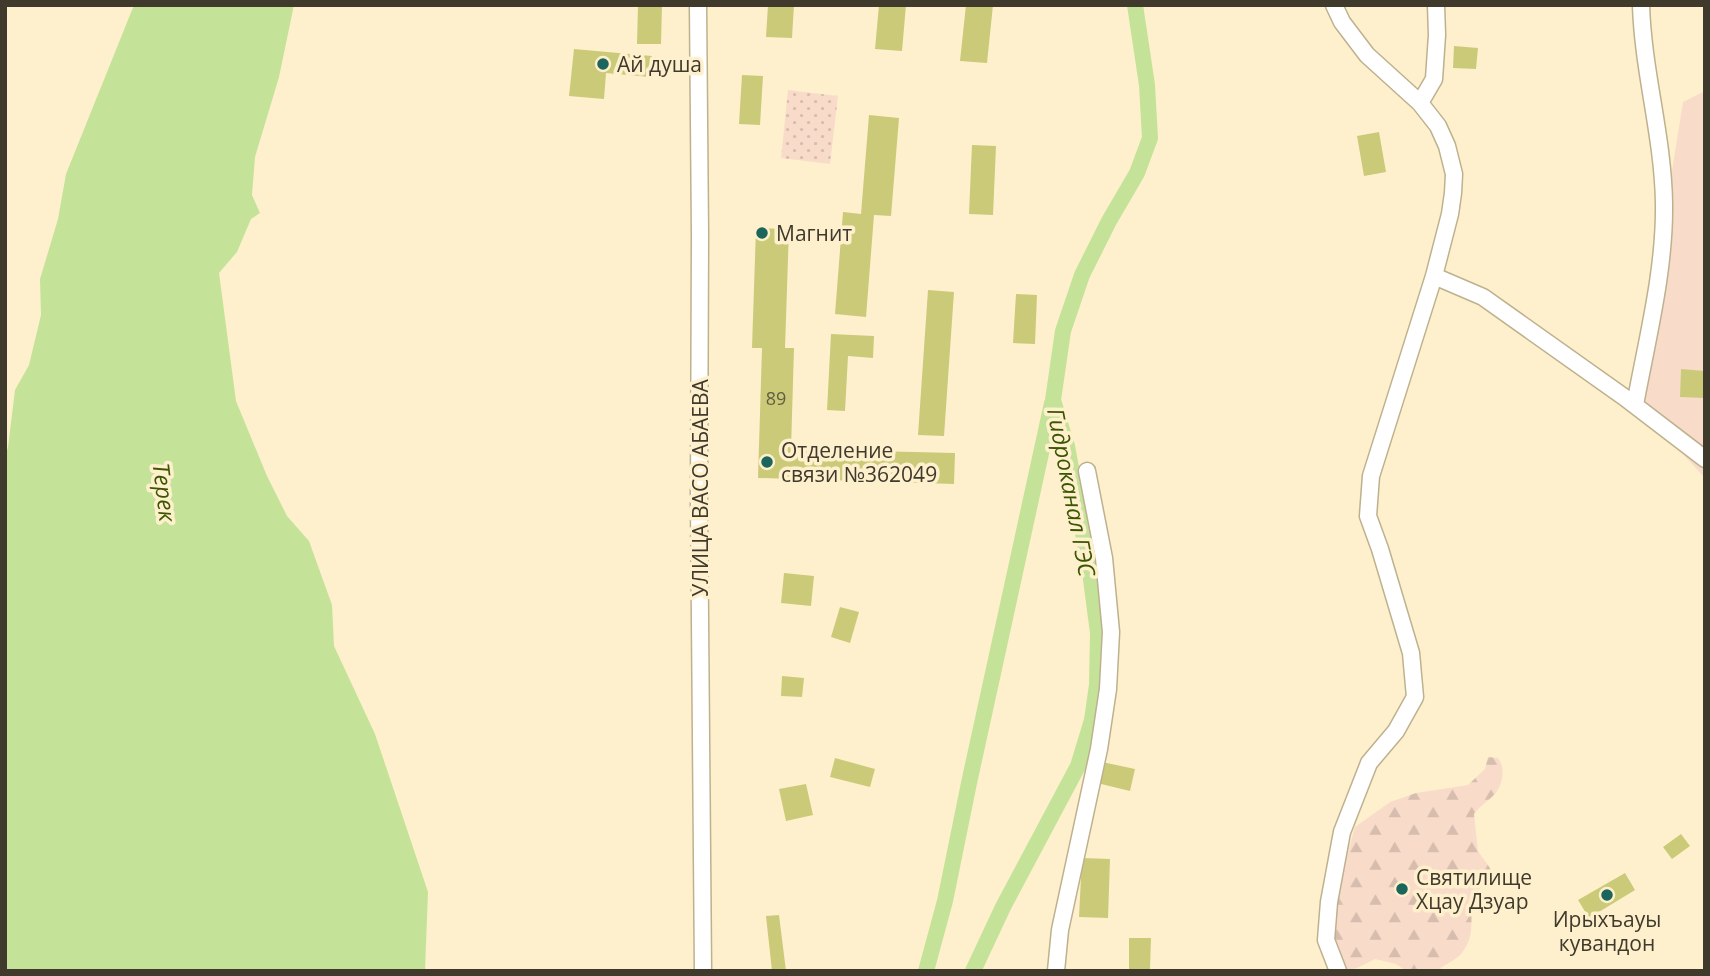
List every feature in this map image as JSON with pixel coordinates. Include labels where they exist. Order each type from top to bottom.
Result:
[{"type":"street","name":"УЛИЦА ВАСО АБАЕВА","points":[[698,5],[703,971]]},
{"type":"street","points":[[1334,5],[1342,22],[1367,55],[1420,103],[1438,126],[1447,146],[1454,174],[1450,214],[1434,276],[1371,476],[1368,516],[1411,653],[1415,697],[1396,731],[1369,763],[1342,832],[1329,902],[1326,940],[1338,971]]},
{"type":"street","points":[[1420,103],[1434,79],[1436,5]]},
{"type":"street","points":[[1635,405],[1660,271],[1664,203],[1658,133],[1641,5]]},
{"type":"street","points":[[1434,276],[1483,297],[1635,405],[1705,459]]},
{"type":"street","points":[[1056,971],[1060,930],[1099,749],[1108,689],[1111,632],[1104,558],[1087,471]]},
{"type":"green space","points":[[788,90],[838,96],[830,164],[781,158]]},
{"type":"green space","points":[[1705,91],[1705,478],[1635,402],[1683,102]]},
{"type":"green space","points":[[1488,757],[1498,758],[1503,771],[1502,781],[1495,794],[1474,814],[1478,851],[1490,868],[1490,877],[1474,899],[1467,946],[1455,959],[1440,968],[1444,971],[1406,971],[1396,964],[1375,959],[1357,968],[1343,971],[1336,950],[1333,921],[1338,887],[1355,827],[1390,802],[1416,793],[1468,785],[1485,769]]},
{"type":"water","name":"Терек","points":[[134,5],[294,5],[279,77],[255,157],[252,195],[260,213],[251,219],[237,252],[219,273],[236,401],[287,516],[309,541],[332,605],[334,646],[375,734],[428,892],[425,971],[5,971],[5,458],[15,390],[29,365],[41,315],[40,279],[58,219],[66,174]]},
{"type":"building","points":[[638,5],[662,5],[661,44],[637,44]]},
{"type":"building","points":[[768,5],[794,5],[792,38],[766,37]]},
{"type":"building","points":[[879,5],[906,5],[902,51],[875,49]]},
{"type":"building","points":[[966,5],[993,5],[987,63],[960,61]]},
{"type":"building","points":[[1454,46],[1478,48],[1476,69],[1453,68]]},
{"type":"building","points":[[574,49],[652,56],[650,77],[606,73],[604,99],[569,96]]},
{"type":"building","points":[[742,75],[763,76],[760,125],[739,124]]},
{"type":"building","points":[[869,115],[899,118],[891,216],[874,215],[866,317],[835,314],[843,212],[861,214]]},
{"type":"building","points":[[1379,132],[1386,172],[1364,176],[1357,136]]},
{"type":"building","points":[[972,145],[996,146],[993,215],[969,214]]},
{"type":"building","points":[[756,228],[789,229],[785,348],[794,348],[791,449],[955,453],[954,484],[758,478],[762,348],[752,348]]},
{"type":"building","points":[[928,290],[954,292],[944,436],[918,435]]},
{"type":"building","points":[[1016,294],[1037,295],[1035,344],[1013,343]]},
{"type":"building","points":[[831,334],[874,336],[873,358],[848,356],[845,411],[827,410]]},
{"type":"building","points":[[1681,369],[1705,371],[1705,398],[1680,397]]},
{"type":"building","points":[[784,573],[814,576],[811,606],[781,603]]},
{"type":"building","points":[[840,607],[859,612],[850,643],[831,637]]},
{"type":"building","points":[[782,676],[804,678],[802,697],[781,696]]},
{"type":"building","points":[[835,758],[875,769],[870,787],[830,777]]},
{"type":"building","points":[[1102,762],[1135,769],[1130,791],[1097,783]]},
{"type":"building","points":[[806,784],[813,815],[786,821],[779,789]]},
{"type":"building","points":[[1681,834],[1690,846],[1672,859],[1663,847]]},
{"type":"building","points":[[1082,858],[1110,859],[1108,918],[1079,917]]},
{"type":"building","name":"Ирыхъауы кувандон","points":[[1625,873],[1635,890],[1589,918],[1578,900]]},
{"type":"building","points":[[779,915],[786,971],[772,971],[766,916]]},
{"type":"building","points":[[1129,938],[1151,938],[1150,969],[1129,969]]},
{"type":"waterway","name":"Гидроканал ГЭС","points":[[973,971],[1003,907],[1078,766],[1092,720],[1097,685],[1098,633],[1067,446],[1053,400],[1063,331],[1082,275],[1137,173],[1150,138],[1147,85],[1135,5]]},
{"type":"waterway","points":[[926,971],[945,901],[1052,403]]},
{"type":"place","name":"Ай душа","points":[[603,64]]},
{"type":"place","name":"Магнит","points":[[762,233]]},
{"type":"place","name":"Отделение связи №362049","points":[[767,462]]},
{"type":"place","name":"Святилище Хцау Дзуар","points":[[1402,889]]},
{"type":"place","name":"Ирыхъауы кувандон","points":[[1607,895]]}]
